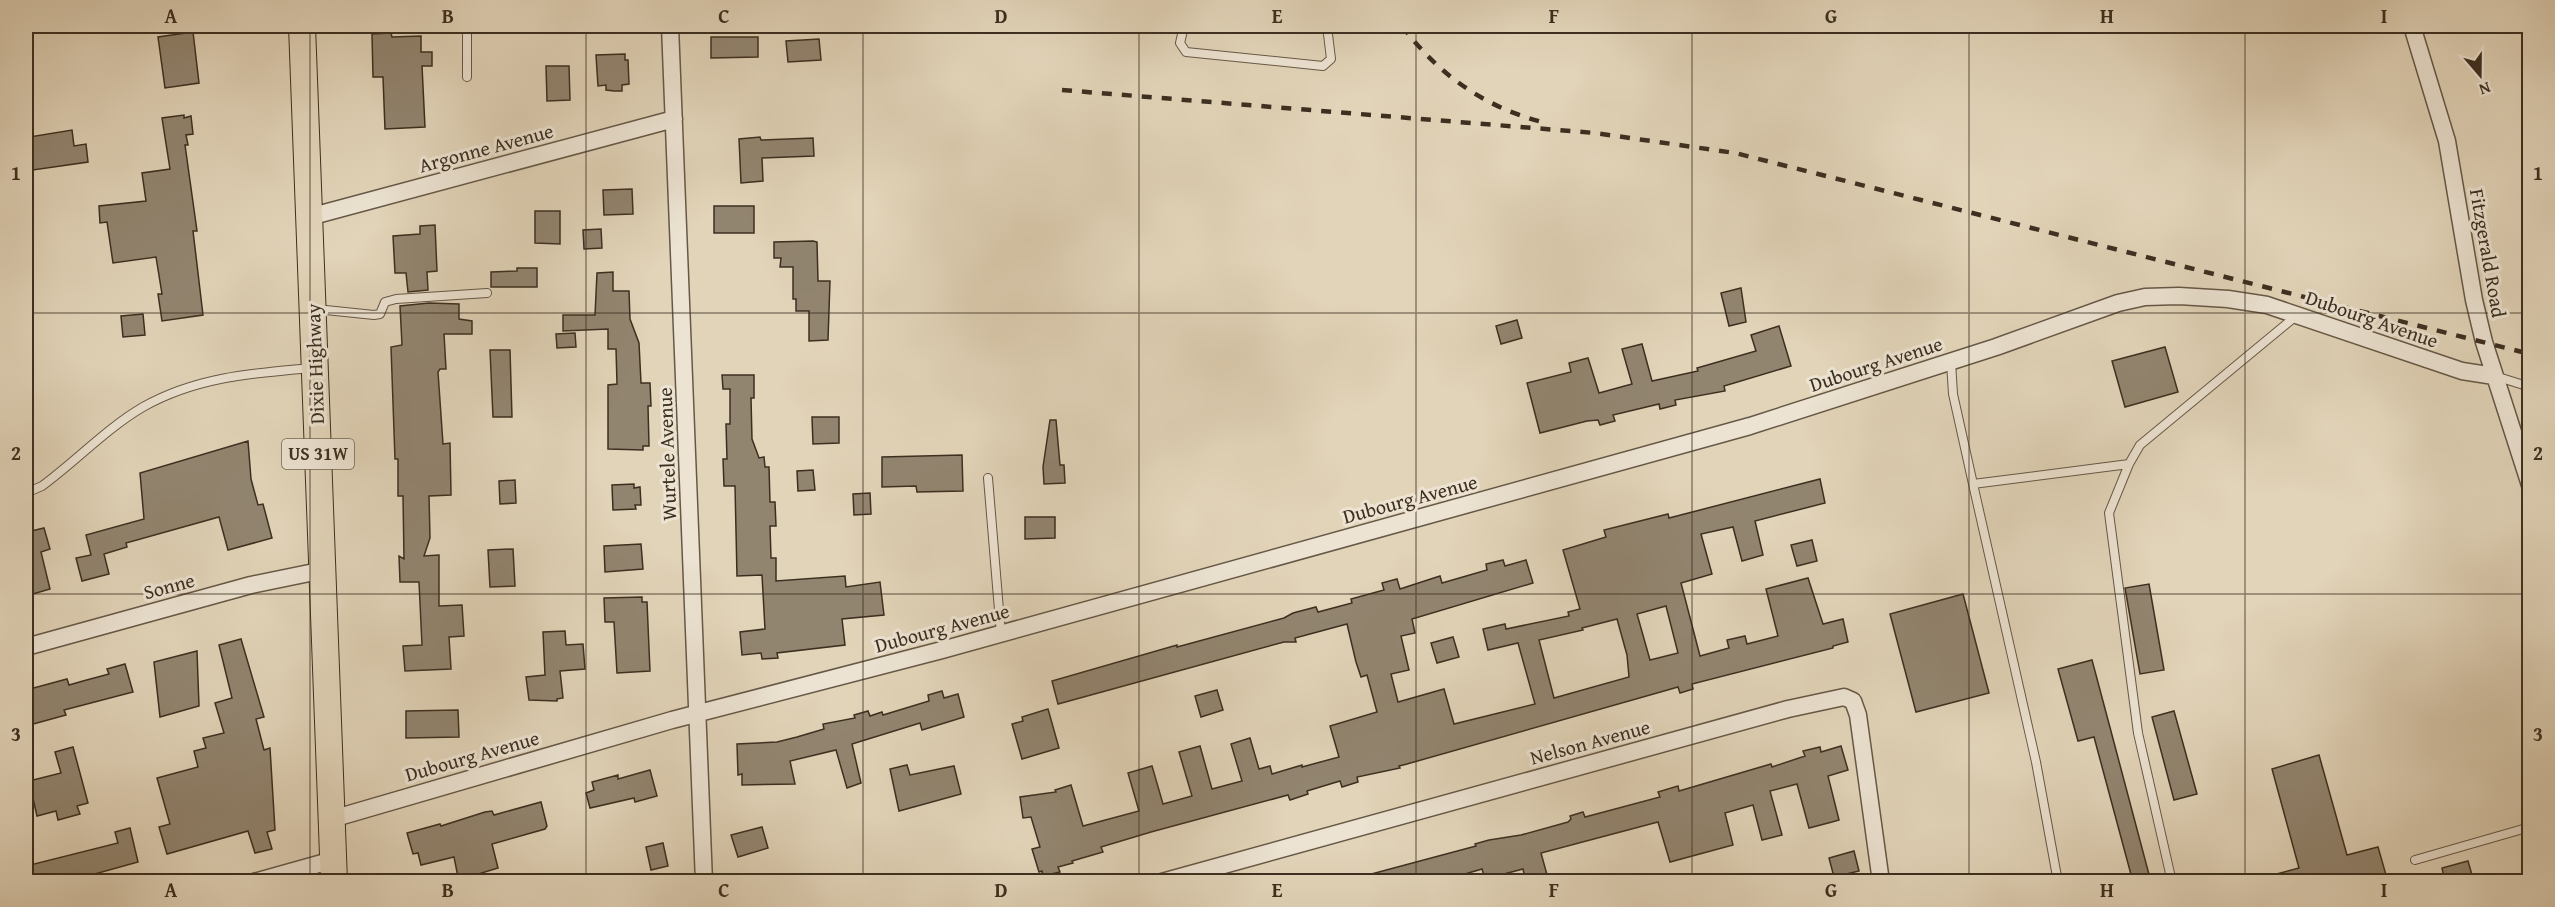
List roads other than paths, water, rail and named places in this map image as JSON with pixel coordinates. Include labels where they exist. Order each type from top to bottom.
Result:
[{"type":"main road","name":"Dixie Highway","points":[[302,26],[334,871]]},
{"type":"street","name":"Wurtele Avenue","points":[[670,26],[704,882]]},
{"type":"street","name":"Fitzgerald Road","points":[[2412,26],[2447,141],[2474,300],[2494,376],[2529,485]]},
{"type":"street","name":"Argonne Avenue","points":[[309,217],[674,119]]},
{"type":"street","name":"Dubourg Avenue","points":[[332,819],[697,714],[1001,634],[1750,426],[1951,362],[2099,308],[2145,297],[2179,296],[2228,299],[2267,305],[2462,371],[2494,376]]},
{"type":"street","name":"Sonne","points":[[26,646],[251,585],[324,570]]},
{"type":"street","name":"Nelson Avenue","points":[[1162,882],[1837,697],[1853,701],[1858,716],[1881,882]]},
{"type":"street","points":[[254,882],[334,871]]},
{"type":"lane","points":[[467,26],[467,76]]},
{"type":"lane","points":[[1184,26],[1180,43],[1186,52],[1323,66],[1331,59],[1327,26]]},
{"type":"lane","points":[[313,308],[374,315],[380,314],[385,302],[396,298],[488,293]]},
{"type":"lane","points":[[2172,882],[2138,733],[2109,513],[2129,464],[2140,446],[2296,315]]},
{"type":"lane","points":[[1951,362],[1953,394],[2036,762],[2058,882]]},
{"type":"lane","points":[[26,494],[51,479],[141,408],[166,395],[219,378],[315,368]]},
{"type":"lane","points":[[2494,376],[2529,387]]},
{"type":"lane","points":[[1973,484],[2129,464]]},
{"type":"lane","points":[[988,478],[1001,634]]},
{"type":"lane","points":[[2415,860],[2529,827]]},
{"type":"railway","points":[[1402,26],[1432,60],[1465,87],[1503,108],[1546,123]]},
{"type":"railway","points":[[1062,90],[1595,133],[1735,153],[2530,354]]}]
